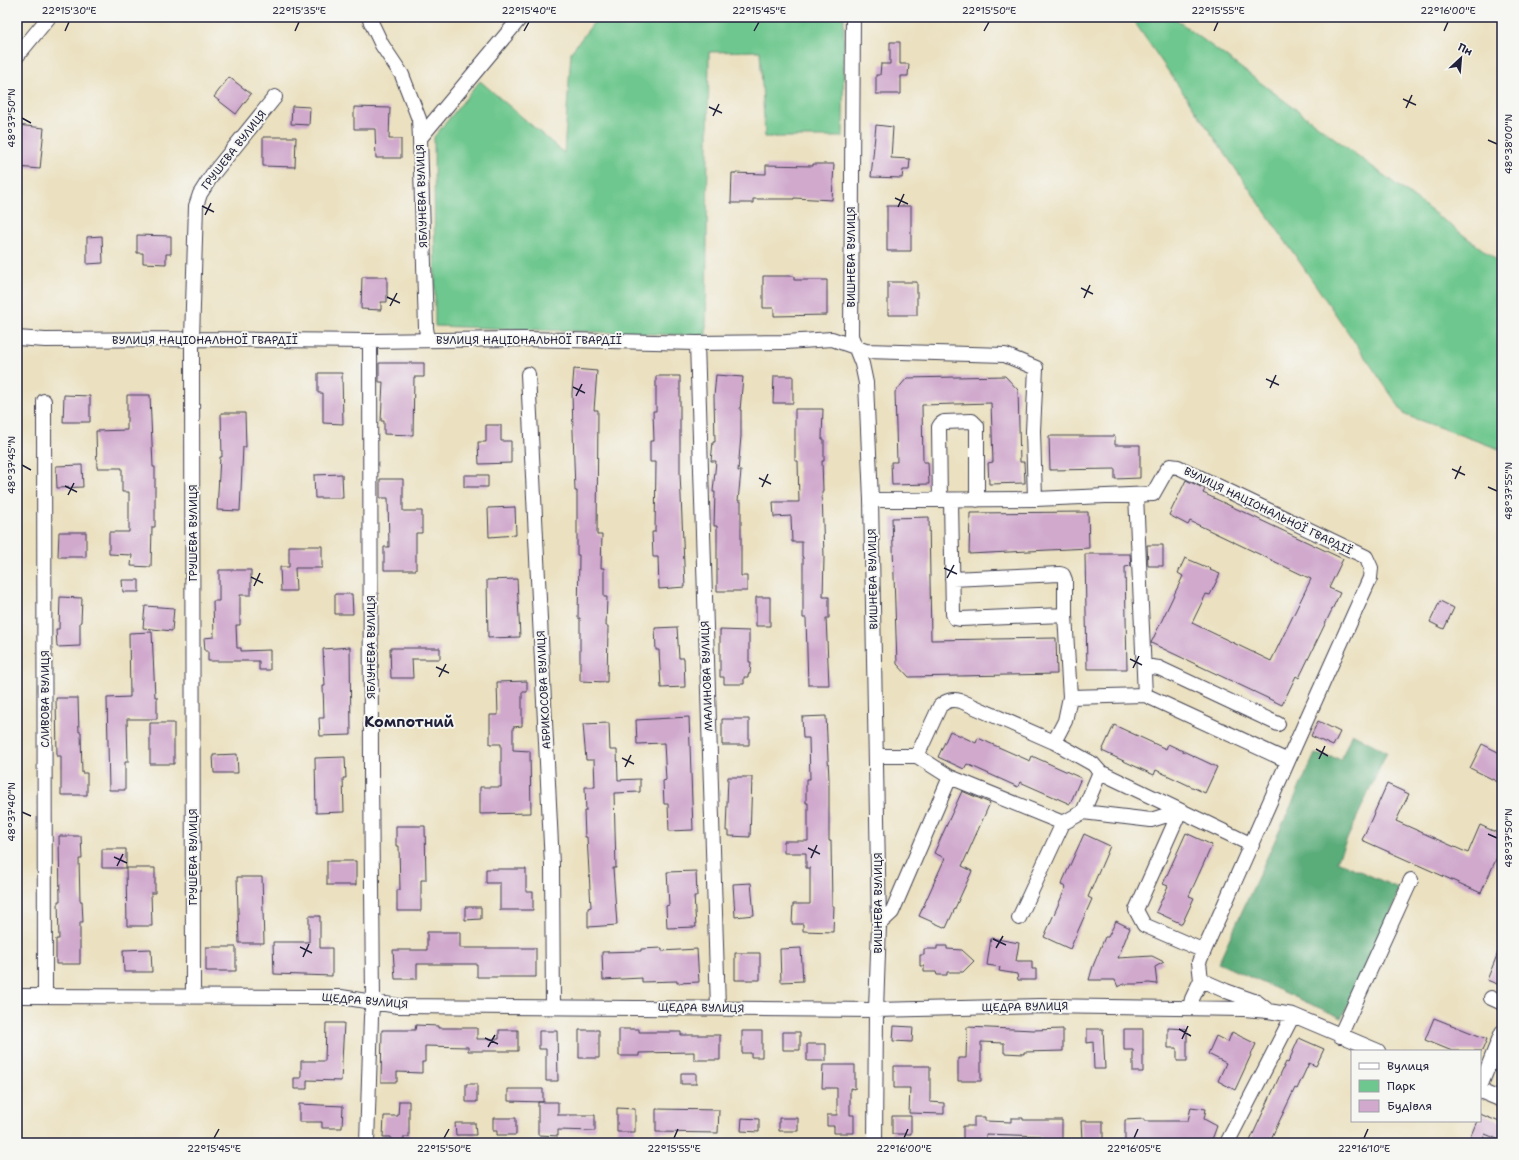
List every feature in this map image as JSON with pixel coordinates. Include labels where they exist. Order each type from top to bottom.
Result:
[{"type":"street","points":[[17,56],[49,17]]},
{"type":"street","points":[[370,17],[382,45],[402,75],[419,120],[420,138]]},
{"type":"street","name":"ЯБЛУНЕВА ВУЛИЦЯ","points":[[428,340],[426,328],[420,138],[520,17]]},
{"type":"street","name":"ВИШНЕВА ВУЛИЦЯ","points":[[853,17],[851,336],[862,364],[866,383],[871,500],[880,924],[876,1010],[875,1143]]},
{"type":"street","name":"ГРУШЕВА ВУЛИЦЯ","points":[[193,996],[192,340],[196,217],[198,200],[212,175],[275,97]]},
{"type":"street","name":"ВУЛИЦЯ НАЦІОНАЛЬНОЇ ГВАРДІЇ","points":[[17,338],[45,340],[370,341],[524,339],[697,343],[832,340],[866,351],[1005,355],[1036,368],[1034,431],[1035,499]]},
{"type":"street","name":"ЯБЛУНЕВА ВУЛИЦЯ","points":[[367,1143],[371,1017],[373,1002],[370,341]]},
{"type":"street","name":"МАЛИНОВА ВУЛИЦЯ","points":[[697,343],[718,1008]]},
{"type":"street","name":"АБРИКОСОВА ВУЛИЦЯ","points":[[528,374],[552,865],[553,1006]]},
{"type":"street","name":"СЛИВОВА ВУЛИЦЯ","points":[[44,401],[45,996]]},
{"type":"street","points":[[977,500],[977,426],[972,421],[944,422],[939,427],[952,579],[953,614],[955,618],[1065,615]]},
{"type":"street","name":"ВУЛИЦЯ НАЦІОНАЛЬНОЇ ГВАРДІЇ","points":[[1136,495],[1153,494],[1170,466],[1178,467],[1366,557],[1370,568],[1370,578],[1288,761]]},
{"type":"street","points":[[871,500],[1035,499],[1136,495],[1145,695]]},
{"type":"street","points":[[952,579],[1063,575],[1065,580],[1065,615],[1070,697],[1065,721],[1054,742]]},
{"type":"street","points":[[1144,666],[1159,668],[1278,724]]},
{"type":"street","points":[[1070,697],[1145,695],[1288,761],[1199,962],[1201,980],[1192,999],[1190,1008]]},
{"type":"street","points":[[917,756],[940,706],[945,701],[952,699],[961,701],[1054,742],[1093,764],[1100,772],[1252,845]]},
{"type":"street","points":[[876,756],[917,756],[950,777],[1063,823]]},
{"type":"street","points":[[1083,812],[1100,772]]},
{"type":"street","points":[[880,924],[892,912],[950,777]]},
{"type":"street","points":[[1019,918],[1063,823],[1083,812],[1151,820],[1180,811]]},
{"type":"street","points":[[1180,811],[1136,910],[1144,925],[1204,951]]},
{"type":"street","points":[[1340,1036],[1411,880]]},
{"type":"street","points":[[1201,980],[1257,1002],[1268,1011]]},
{"type":"street","name":"ЩЕДРА ВУЛИЦЯ","points":[[17,996],[341,997],[398,1006],[553,1006],[876,1010],[1041,1006],[1190,1008],[1268,1011],[1293,1015],[1375,1050]]},
{"type":"street","points":[[1227,1143],[1293,1015]]},
{"type":"street","points":[[1481,1085],[1502,1032]]},
{"type":"street","points":[[1481,1092],[1502,1100]]},
{"type":"green space","points":[[598,17],[844,17],[843,137],[765,137],[760,51],[709,52],[706,336],[435,326],[434,137],[480,81],[564,153],[571,52]]},
{"type":"green space","points":[[1131,17],[1173,17],[1502,264],[1502,450],[1405,415]]},
{"type":"green space","points":[[1352,733],[1387,752],[1337,861],[1398,888],[1395,903],[1342,1018],[1218,963],[1315,754],[1341,759]]},
{"type":"building","points":[[890,42],[900,42],[900,64],[909,64],[908,76],[901,76],[901,94],[876,94],[876,75],[880,75],[881,64],[890,64]]},
{"type":"building","points":[[229,77],[251,94],[236,114],[214,97]]},
{"type":"building","points":[[292,106],[310,107],[309,125],[291,124]]},
{"type":"building","points":[[354,107],[390,108],[389,139],[401,139],[401,158],[376,158],[375,129],[354,129]]},
{"type":"building","points":[[17,125],[44,128],[40,169],[17,167]]},
{"type":"building","points":[[876,125],[893,127],[891,158],[910,159],[909,170],[903,170],[902,178],[871,177]]},
{"type":"building","points":[[263,137],[296,137],[295,167],[263,166]]},
{"type":"building","points":[[813,164],[834,164],[832,200],[794,198],[753,199],[753,203],[731,203],[732,173],[766,174],[766,165],[813,166]]},
{"type":"building","points":[[887,206],[911,206],[911,251],[887,251]]},
{"type":"building","points":[[137,235],[171,236],[171,254],[166,254],[166,264],[143,263],[143,253],[137,253]]},
{"type":"building","points":[[102,236],[103,263],[87,264],[87,237]]},
{"type":"building","points":[[763,276],[794,276],[794,280],[827,280],[827,315],[774,316],[774,308],[763,308]]},
{"type":"building","points":[[362,277],[387,277],[387,302],[381,302],[381,310],[361,309]]},
{"type":"building","points":[[888,282],[917,282],[917,315],[888,315]]},
{"type":"building","points":[[379,363],[424,363],[424,377],[414,377],[413,435],[384,434],[384,421],[381,421],[383,382],[379,382]]},
{"type":"building","points":[[574,369],[597,371],[594,410],[598,410],[597,535],[602,535],[601,568],[604,568],[604,597],[607,597],[607,682],[580,681],[580,618],[578,618],[579,555],[577,555],[577,491],[575,491],[572,393]]},
{"type":"building","points":[[318,373],[342,373],[343,424],[323,423],[323,393],[318,393]]},
{"type":"building","points":[[716,375],[743,377],[740,410],[741,436],[738,471],[741,471],[738,501],[741,501],[741,576],[747,576],[747,591],[717,591],[717,526],[714,526],[715,492],[713,492],[716,461],[711,461],[713,442],[715,442],[714,396]]},
{"type":"building","points":[[656,376],[680,376],[680,473],[685,587],[659,589],[658,557],[653,557],[652,532],[655,532],[656,462],[650,462],[650,441],[654,441],[653,411],[656,411]]},
{"type":"building","points":[[774,376],[793,376],[793,403],[773,403]]},
{"type":"building","points":[[1005,376],[1018,390],[1020,462],[1024,462],[1025,483],[989,484],[988,463],[993,462],[991,403],[922,405],[923,462],[928,462],[929,484],[892,485],[891,462],[897,462],[895,392],[907,378]]},
{"type":"building","points":[[64,395],[90,396],[90,422],[63,422]]},
{"type":"building","points":[[127,395],[150,395],[153,467],[155,467],[155,527],[152,527],[151,567],[131,566],[132,555],[109,554],[109,532],[129,532],[129,492],[122,492],[122,468],[97,468],[96,431],[127,430]]},
{"type":"building","points":[[795,409],[823,409],[823,597],[829,597],[829,618],[826,618],[829,685],[808,685],[806,618],[803,618],[802,542],[792,542],[791,516],[774,517],[773,502],[799,502],[798,461],[795,461]]},
{"type":"building","points":[[221,413],[245,413],[246,447],[243,447],[240,511],[217,510],[220,457],[222,457]]},
{"type":"building","points":[[486,425],[501,425],[501,441],[511,441],[511,463],[479,464],[478,442],[486,442]]},
{"type":"building","points":[[1049,436],[1115,436],[1115,445],[1140,445],[1140,478],[1115,479],[1115,469],[1050,470]]},
{"type":"building","points":[[82,465],[83,487],[57,488],[56,466]]},
{"type":"building","points":[[342,474],[343,498],[315,498],[314,475]]},
{"type":"building","points":[[464,475],[488,475],[488,487],[464,487]]},
{"type":"building","points":[[380,479],[403,479],[403,511],[422,511],[422,533],[416,533],[416,570],[384,570],[384,547],[389,547],[388,498],[380,498]]},
{"type":"building","points":[[1186,480],[1205,489],[1203,493],[1343,559],[1329,588],[1340,593],[1299,678],[1296,676],[1282,705],[1151,643],[1183,576],[1178,573],[1185,558],[1220,574],[1210,595],[1206,594],[1192,623],[1271,661],[1311,579],[1190,521],[1188,525],[1169,515]]},
{"type":"building","points":[[515,507],[516,535],[489,537],[488,508]]},
{"type":"building","points":[[1088,512],[1089,548],[969,554],[970,513]]},
{"type":"building","points":[[929,517],[931,640],[1056,638],[1057,674],[909,677],[897,664],[892,518]]},
{"type":"building","points":[[59,532],[86,532],[86,557],[58,557]]},
{"type":"building","points":[[1147,545],[1163,545],[1163,566],[1148,566]]},
{"type":"building","points":[[289,546],[322,546],[322,568],[295,568],[296,591],[281,591],[280,567],[289,567]]},
{"type":"building","points":[[1085,554],[1130,554],[1131,566],[1125,567],[1127,669],[1087,669]]},
{"type":"building","points":[[219,570],[251,570],[251,595],[240,595],[240,625],[236,625],[237,648],[241,648],[241,651],[270,650],[270,670],[259,670],[259,661],[208,661],[208,651],[205,651],[204,638],[214,637],[213,601],[219,601]]},
{"type":"building","points":[[517,579],[520,637],[488,638],[487,580]]},
{"type":"building","points":[[122,580],[139,580],[139,592],[123,592]]},
{"type":"building","points":[[335,594],[352,594],[353,614],[335,614]]},
{"type":"building","points":[[60,597],[82,598],[80,646],[57,647],[56,629],[59,629]]},
{"type":"building","points":[[756,597],[770,597],[770,626],[756,626]]},
{"type":"building","points":[[1440,601],[1454,608],[1444,629],[1430,622]]},
{"type":"building","points":[[145,606],[174,608],[172,631],[143,628]]},
{"type":"building","points":[[677,627],[679,658],[684,658],[685,687],[661,688],[659,650],[656,650],[655,628]]},
{"type":"building","points":[[720,630],[749,631],[749,662],[751,662],[750,674],[748,674],[748,677],[744,677],[744,684],[724,684],[724,677],[720,677]]},
{"type":"building","points":[[152,632],[155,697],[157,697],[157,719],[127,719],[128,762],[125,762],[125,790],[109,790],[107,698],[130,697],[129,633]]},
{"type":"building","points":[[350,647],[351,735],[320,736],[319,718],[324,718],[323,686],[325,686],[323,649]]},
{"type":"building","points":[[390,648],[440,648],[440,659],[412,659],[413,678],[391,678]]},
{"type":"building","points":[[527,681],[527,692],[522,692],[522,726],[513,727],[513,750],[530,751],[531,813],[480,814],[480,787],[501,787],[501,744],[490,744],[490,715],[498,715],[497,682]]},
{"type":"building","points":[[56,698],[78,698],[82,773],[87,773],[87,795],[61,795],[61,756],[57,756]]},
{"type":"building","points":[[826,716],[829,779],[829,841],[831,841],[832,906],[834,906],[833,932],[803,931],[803,924],[792,924],[793,904],[810,904],[810,868],[806,868],[806,853],[784,853],[784,841],[808,841],[808,803],[806,803],[806,779],[810,779],[809,738],[803,738],[802,717]]},
{"type":"building","points":[[689,717],[693,830],[669,831],[668,804],[664,804],[663,781],[666,780],[664,743],[637,744],[636,720]]},
{"type":"building","points":[[722,719],[749,719],[749,745],[722,745]]},
{"type":"building","points":[[1318,721],[1340,732],[1333,746],[1311,736]]},
{"type":"building","points":[[150,723],[174,723],[174,764],[150,764]]},
{"type":"building","points":[[609,723],[610,750],[617,750],[618,780],[640,779],[640,792],[614,793],[616,868],[613,868],[617,925],[588,927],[588,908],[591,907],[587,837],[585,837],[585,787],[595,787],[594,760],[586,760],[583,724]]},
{"type":"building","points":[[1114,725],[1166,749],[1168,744],[1217,767],[1205,793],[1156,770],[1154,775],[1102,751]]},
{"type":"building","points":[[950,731],[976,743],[978,738],[1030,761],[1032,756],[1081,778],[1070,804],[1020,782],[1018,787],[967,764],[964,769],[938,757]]},
{"type":"building","points":[[1482,744],[1502,754],[1502,784],[1470,768]]},
{"type":"building","points":[[237,754],[238,773],[214,773],[213,755]]},
{"type":"building","points":[[345,757],[346,778],[343,778],[344,812],[316,813],[315,758]]},
{"type":"building","points":[[728,777],[752,777],[750,837],[729,836],[729,831],[726,831]]},
{"type":"building","points":[[1387,784],[1409,794],[1396,821],[1468,853],[1480,825],[1502,835],[1502,846],[1481,893],[1362,840]]},
{"type":"building","points":[[962,791],[990,803],[962,866],[972,871],[946,928],[919,916],[945,858],[934,853]]},
{"type":"building","points":[[396,826],[425,826],[426,880],[421,880],[421,911],[397,911],[397,890],[400,890],[399,846],[396,846]]},
{"type":"building","points":[[1186,833],[1212,845],[1189,896],[1194,898],[1182,924],[1156,912],[1168,886],[1163,884]]},
{"type":"building","points":[[1084,834],[1110,846],[1088,897],[1092,899],[1070,949],[1044,937],[1066,887],[1061,885]]},
{"type":"building","points":[[59,836],[81,836],[82,859],[79,859],[80,901],[82,901],[83,922],[80,922],[80,964],[56,964],[56,939],[59,939],[58,901],[60,901]]},
{"type":"building","points":[[102,849],[126,849],[126,868],[102,868]]},
{"type":"building","points":[[327,861],[356,861],[356,885],[327,885]]},
{"type":"building","points":[[126,868],[155,868],[155,893],[151,893],[152,926],[127,926]]},
{"type":"building","points":[[486,869],[526,869],[526,892],[533,892],[533,910],[500,910],[500,883],[486,883]]},
{"type":"building","points":[[696,871],[697,896],[694,896],[696,927],[667,928],[666,906],[669,905],[667,872]]},
{"type":"building","points":[[237,877],[262,877],[264,943],[239,943]]},
{"type":"building","points":[[751,883],[754,915],[735,917],[733,884]]},
{"type":"building","points":[[465,907],[481,907],[481,919],[465,920]]},
{"type":"building","points":[[309,916],[320,916],[320,948],[332,948],[332,976],[274,974],[273,942],[309,942]]},
{"type":"building","points":[[1116,921],[1130,928],[1118,958],[1152,956],[1164,962],[1155,967],[1157,984],[1124,984],[1118,987],[1115,980],[1089,980],[1105,937],[1108,937]]},
{"type":"building","points":[[427,932],[460,932],[460,948],[536,948],[536,977],[477,977],[477,964],[417,964],[417,979],[395,979],[393,950],[427,950]]},
{"type":"building","points":[[991,938],[1019,943],[1016,961],[1032,961],[1032,969],[1036,969],[1036,980],[1018,980],[1017,974],[999,971],[1000,967],[987,965]]},
{"type":"building","points":[[1502,943],[1502,986],[1487,980]]},
{"type":"building","points":[[937,946],[947,946],[947,949],[962,950],[974,961],[963,972],[947,972],[947,975],[937,975],[936,972],[924,972],[924,966],[920,966],[920,955],[924,955],[924,949],[937,949]]},
{"type":"building","points":[[206,947],[236,947],[236,971],[206,971]]},
{"type":"building","points":[[662,948],[662,951],[697,949],[699,982],[642,982],[642,978],[603,980],[602,952],[641,951],[641,949]]},
{"type":"building","points":[[801,948],[803,981],[781,982],[780,949]]},
{"type":"building","points":[[151,949],[152,972],[124,972],[123,950]]},
{"type":"building","points":[[735,953],[760,953],[760,980],[735,980]]},
{"type":"building","points":[[1434,1018],[1487,1039],[1482,1051],[1450,1050],[1425,1040]]},
{"type":"building","points":[[326,1023],[344,1023],[341,1081],[307,1080],[307,1089],[294,1089],[294,1078],[301,1078],[301,1061],[325,1061]]},
{"type":"building","points":[[416,1025],[438,1026],[438,1028],[477,1028],[477,1039],[499,1039],[499,1030],[518,1030],[518,1051],[468,1051],[468,1047],[425,1046],[425,1062],[422,1062],[422,1073],[397,1072],[397,1082],[381,1082],[382,1030],[415,1030]]},
{"type":"building","points":[[894,1026],[913,1027],[912,1042],[893,1041]]},
{"type":"building","points":[[967,1027],[1034,1030],[1063,1029],[1063,1051],[1024,1052],[1024,1054],[1004,1053],[1004,1043],[981,1042],[981,1081],[958,1081],[958,1058],[966,1058]]},
{"type":"building","points":[[1168,1028],[1187,1029],[1187,1061],[1177,1061],[1177,1048],[1168,1048]]},
{"type":"building","points":[[619,1029],[639,1029],[639,1032],[681,1032],[681,1035],[720,1035],[720,1060],[694,1060],[694,1052],[639,1053],[639,1056],[619,1056]]},
{"type":"building","points":[[1087,1029],[1103,1029],[1105,1069],[1094,1069],[1093,1042],[1087,1043]]},
{"type":"building","points":[[1124,1029],[1143,1029],[1143,1072],[1133,1072],[1133,1050],[1124,1050]]},
{"type":"building","points":[[579,1030],[599,1030],[599,1058],[579,1058]]},
{"type":"building","points":[[539,1031],[557,1031],[558,1081],[546,1081],[546,1049],[539,1049]]},
{"type":"building","points":[[742,1031],[762,1031],[762,1057],[751,1057],[751,1053],[742,1053]]},
{"type":"building","points":[[783,1032],[800,1032],[800,1050],[783,1050]]},
{"type":"building","points":[[1232,1032],[1256,1044],[1235,1090],[1218,1081],[1226,1063],[1208,1054],[1216,1036],[1228,1042]]},
{"type":"building","points":[[1299,1038],[1324,1049],[1316,1066],[1309,1063],[1297,1089],[1295,1088],[1269,1143],[1249,1143],[1286,1062],[1288,1063]]},
{"type":"building","points":[[807,1044],[826,1044],[826,1061],[807,1061]]},
{"type":"building","points":[[823,1065],[855,1065],[855,1089],[850,1088],[850,1115],[854,1115],[854,1133],[834,1133],[834,1126],[827,1126],[827,1115],[837,1115],[837,1088],[822,1088]]},
{"type":"building","points":[[894,1066],[930,1066],[930,1102],[944,1103],[944,1114],[909,1113],[910,1088],[894,1088]]},
{"type":"building","points":[[681,1073],[696,1073],[696,1084],[681,1084]]},
{"type":"building","points":[[466,1084],[477,1084],[477,1102],[466,1102]]},
{"type":"building","points":[[508,1089],[543,1089],[543,1102],[508,1101]]},
{"type":"building","points":[[399,1101],[409,1101],[409,1137],[404,1137],[404,1140],[391,1140],[391,1137],[383,1137],[384,1116],[398,1116]]},
{"type":"building","points":[[538,1102],[558,1102],[558,1115],[595,1115],[595,1131],[558,1130],[558,1136],[538,1135]]},
{"type":"building","points":[[299,1104],[343,1106],[342,1128],[322,1128],[322,1122],[299,1122]]},
{"type":"building","points":[[1191,1107],[1206,1109],[1204,1119],[1217,1126],[1213,1137],[1208,1143],[1125,1143],[1125,1120],[1144,1119],[1144,1121],[1188,1121]]},
{"type":"building","points":[[617,1108],[635,1109],[635,1132],[617,1132]]},
{"type":"building","points":[[656,1109],[719,1110],[718,1133],[656,1132]]},
{"type":"building","points":[[1481,1114],[1502,1123],[1502,1141],[1485,1134],[1482,1143],[1476,1143],[1469,1140],[1477,1122],[1481,1122]]},
{"type":"building","points":[[892,1116],[911,1116],[911,1134],[892,1134]]},
{"type":"building","points":[[974,1117],[985,1117],[985,1121],[1011,1122],[1011,1118],[1023,1118],[1023,1120],[1062,1120],[1062,1141],[1041,1141],[1041,1136],[986,1134],[986,1140],[963,1141],[963,1126],[974,1126]]},
{"type":"building","points":[[493,1118],[516,1118],[516,1135],[497,1135],[497,1131],[493,1131]]},
{"type":"building","points":[[742,1118],[759,1119],[759,1132],[741,1131]]},
{"type":"building","points":[[779,1118],[798,1118],[798,1131],[779,1131]]},
{"type":"building","points":[[1081,1121],[1103,1121],[1103,1140],[1082,1140]]},
{"type":"building","points":[[455,1123],[475,1123],[476,1135],[456,1135]]},
{"type":"district","name":"Компотний","points":[[409,722]]}]
